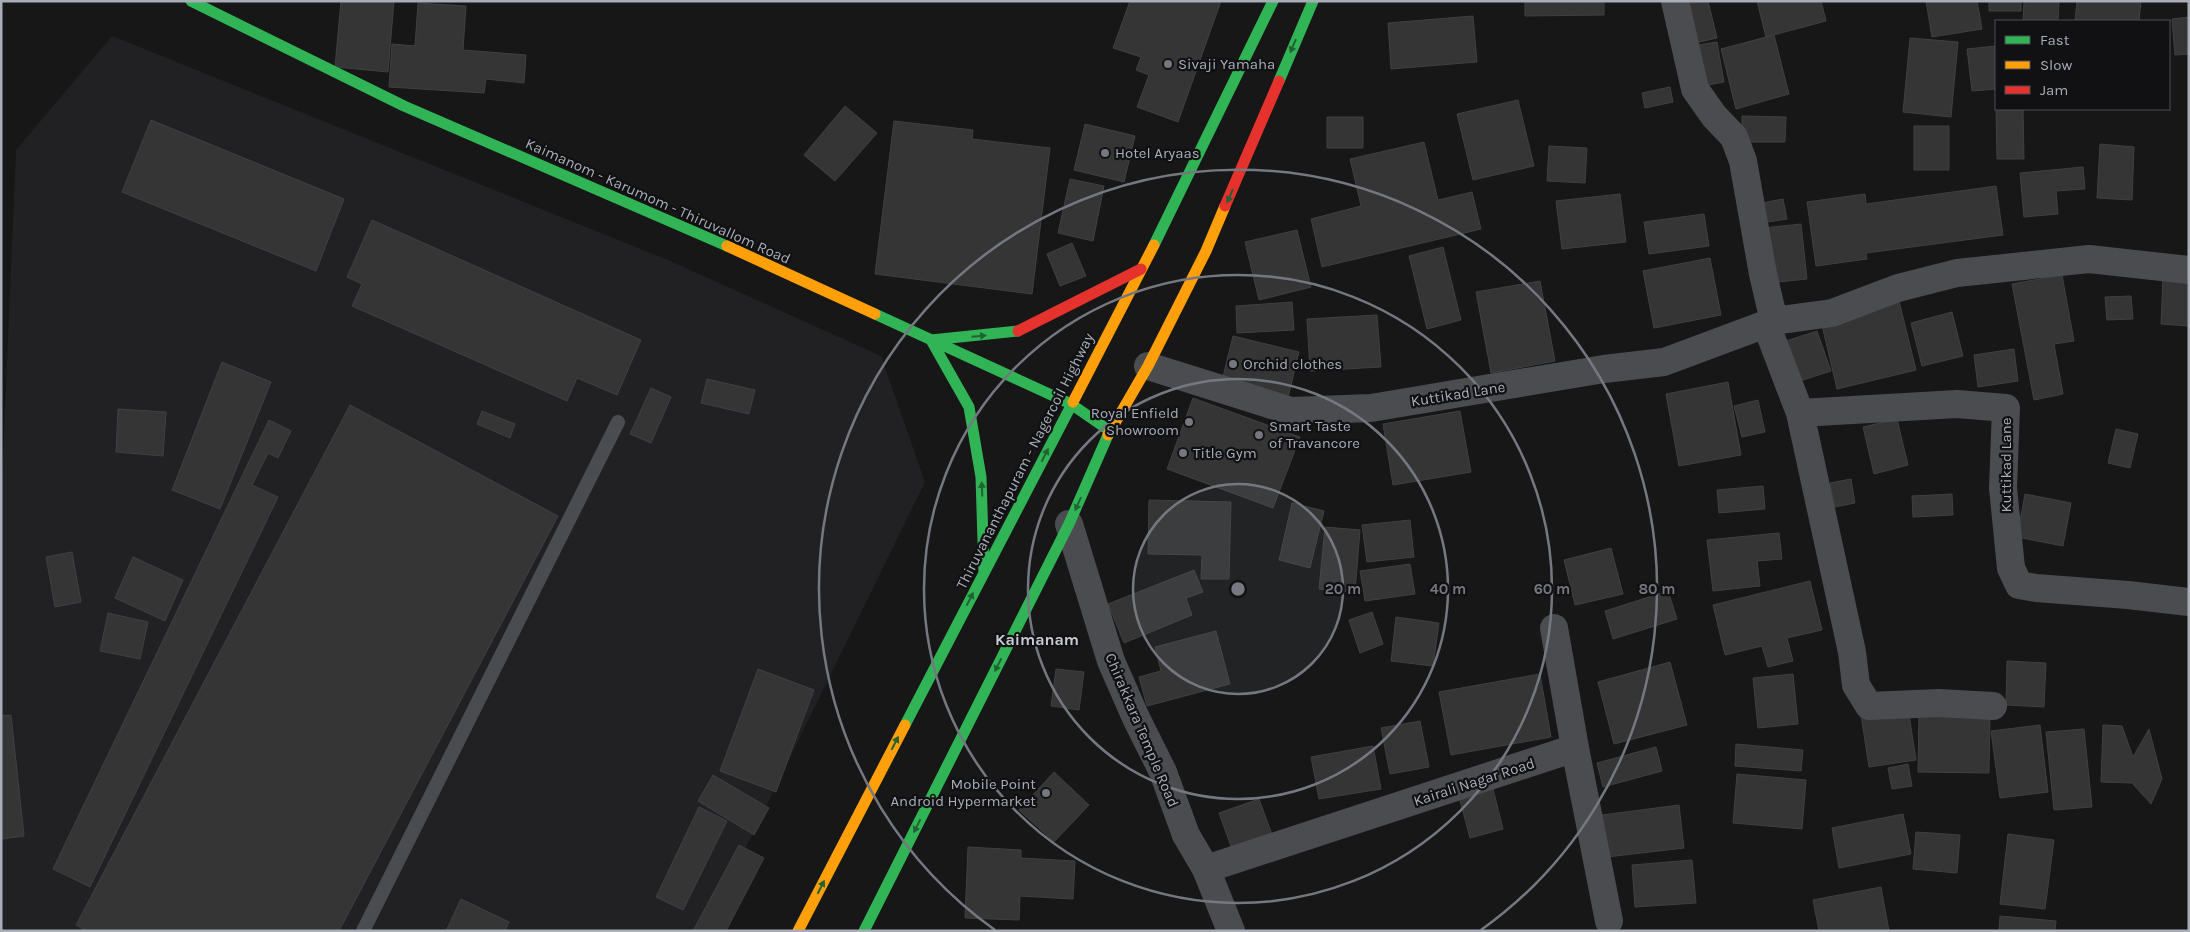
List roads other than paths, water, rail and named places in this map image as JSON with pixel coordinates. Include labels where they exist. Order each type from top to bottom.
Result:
[{"type":"main road","name":"Kaimanom - Karumom - Thiruvallom Road","points":[[191,1],[404,106],[691,230],[1071,404],[1110,432]]},
{"type":"main road","name":"Thiruvananthapuram - Nagercoil Highway","points":[[798,931],[1141,269],[1273,1]]},
{"type":"main road","points":[[864,931],[1069,524],[1110,432],[1148,366],[1206,251],[1312,1]]},
{"type":"main road","points":[[984,573],[981,477],[969,407],[931,340],[1014,333],[1141,269]]},
{"type":"street","points":[[1674,1],[1695,89],[1734,137],[1743,161],[1770,323],[1800,413],[1852,652],[1856,685],[1869,706],[1939,704],[1993,706]]},
{"type":"street","name":"Kuttikad Lane","points":[[1148,366],[1291,411],[1371,408],[1604,369],[1664,362],[1770,323],[1832,313],[1898,288],[1957,273],[2032,263],[2089,259],[2189,270]]},
{"type":"street","name":"Kuttikad Lane","points":[[1800,413],[1957,404],[2006,408],[2003,488],[2011,568],[2019,584],[2036,588],[2189,602]]},
{"type":"street","name":"Chirakkara Temple Road","points":[[1069,524],[1111,661],[1136,718],[1163,772],[1186,835],[1206,870],[1231,931]]},
{"type":"street","points":[[1554,628],[1609,921]]},
{"type":"street","name":"Kairali Nagar Road","points":[[1206,870],[1575,748]]},
{"type":"lane","points":[[363,931],[618,422]]},
{"type":"place","name":"Sivaji Yamaha","points":[[1168,64]]},
{"type":"place","name":"Hotel Aryaas","points":[[1105,153]]},
{"type":"place","name":"Orchid clothes","points":[[1233,364]]},
{"type":"place","name":"Royal Enfield Showroom","points":[[1189,422]]},
{"type":"place","name":"Smart Taste of Travancore","points":[[1259,435]]},
{"type":"place","name":"Title Gym","points":[[1183,453]]},
{"type":"place","name":"Mobile Point Android Hypermarket","points":[[1046,793]]},
{"type":"district","name":"Kaimanam","points":[[1037,639]]}]
